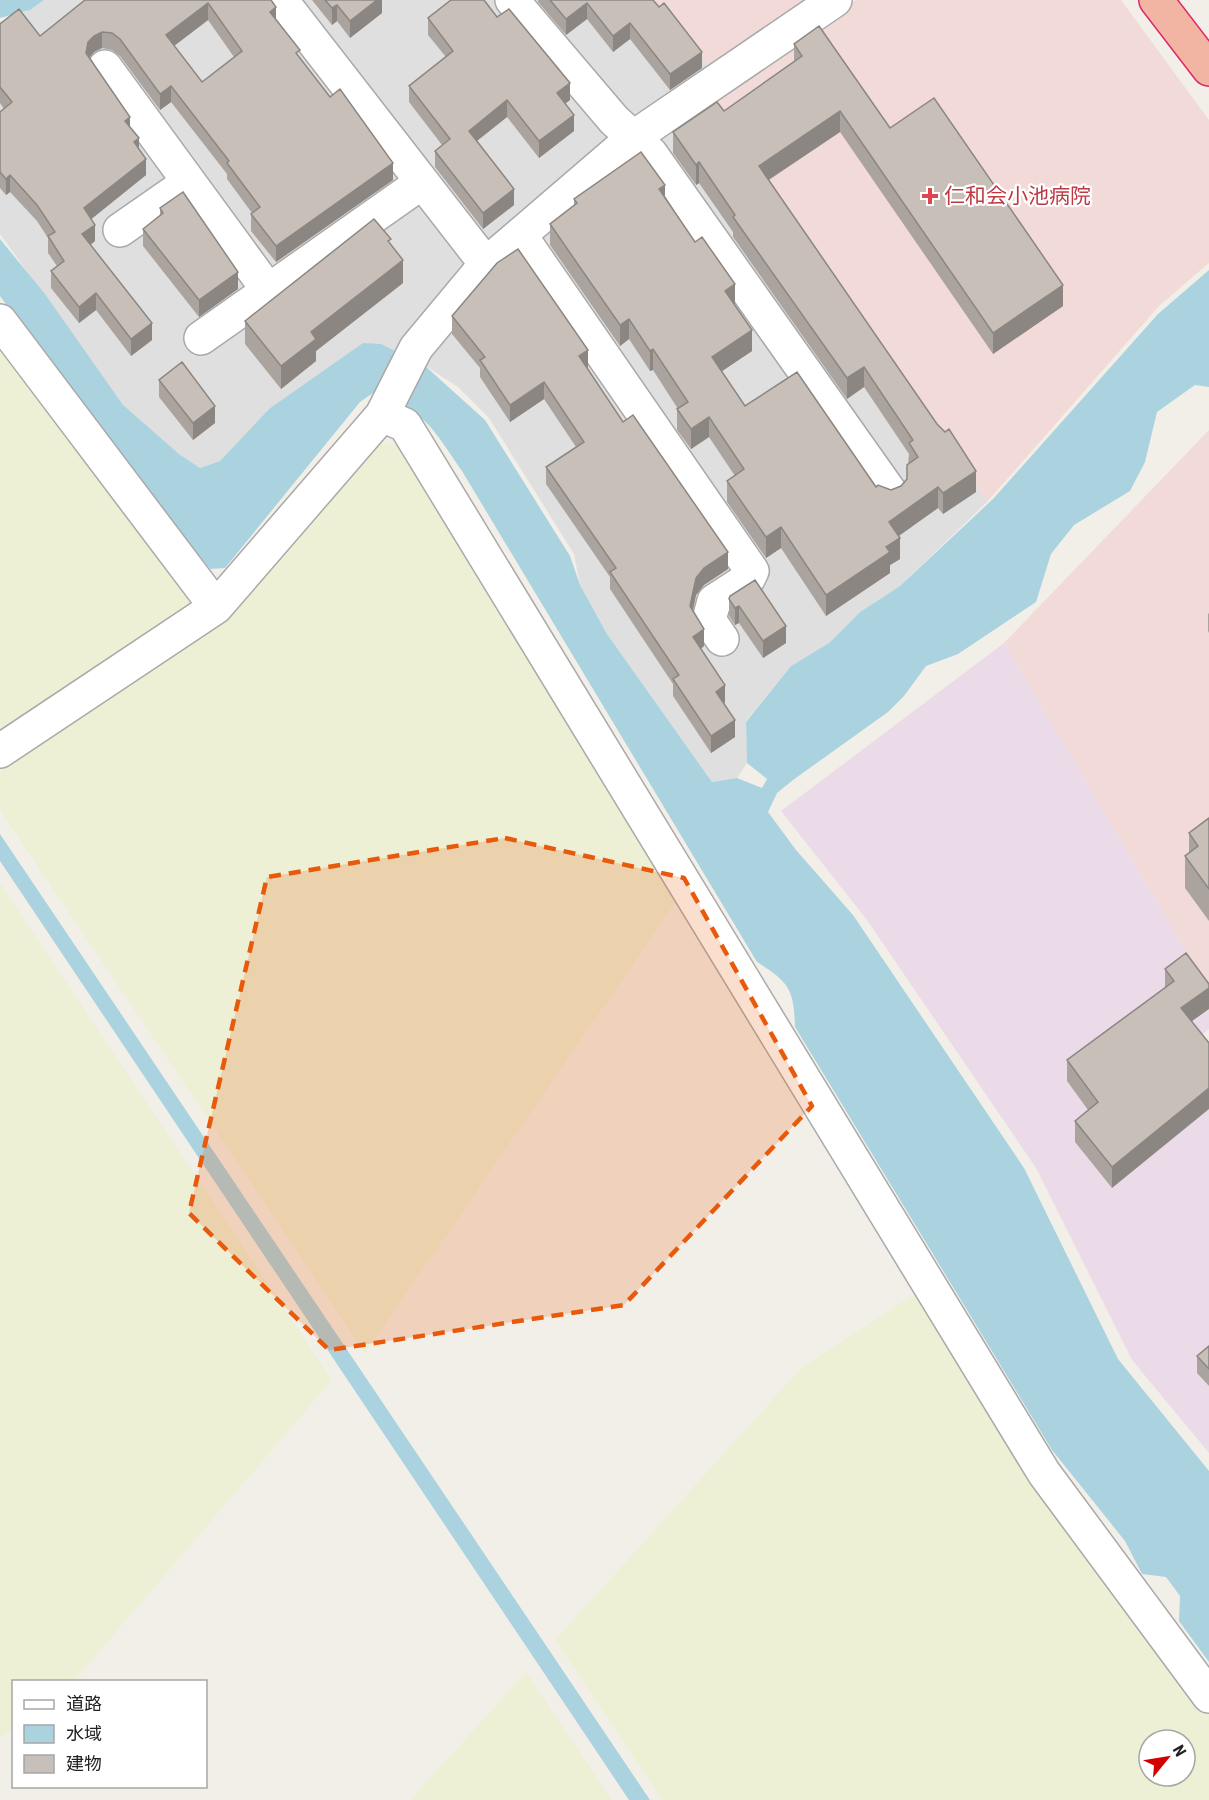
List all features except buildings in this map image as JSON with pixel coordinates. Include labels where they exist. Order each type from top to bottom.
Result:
[{"type":"highway","points":[[1156,0],[1209,69]]},
{"type":"street","points":[[281,0],[486,264]]},
{"type":"street","points":[[512,0],[614,120],[651,154],[890,492]]},
{"type":"street","points":[[0,751],[216,607],[382,415],[416,348],[486,264],[634,137],[835,0]]},
{"type":"street","points":[[105,67],[268,290]]},
{"type":"street","points":[[120,230],[189,182]]},
{"type":"street","points":[[201,338],[421,183]]},
{"type":"street","points":[[520,235],[752,571],[748,579],[714,601],[709,620],[722,639]]},
{"type":"street","points":[[0,321],[216,607]]},
{"type":"street","points":[[382,415],[405,425],[1044,1473],[1209,1696]]},
{"type":"highlighted area","points":[[505,838],[684,878],[812,1106],[624,1305],[329,1350],[189,1213],[267,877]]},
{"type":"shaded area","points":[[44,0],[653,0],[713,71],[711,99],[987,502],[900,586],[860,612],[829,643],[791,666],[746,721],[747,763],[737,778],[712,782],[607,634],[580,585],[574,554],[489,418],[458,387],[424,365],[269,409],[220,461],[200,468],[179,454],[126,410],[0,234],[0,22],[30,10]]},
{"type":"shaded area","points":[[653,0],[817,0],[713,71]]},
{"type":"shaded area","points":[[856,0],[1121,0],[1209,120],[1209,263],[1159,306],[987,502],[711,99]]},
{"type":"shaded area","points":[[1209,430],[1209,986],[1004,643]]},
{"type":"shaded area","points":[[1004,643],[1209,986],[1209,1029],[1198,1038],[1209,1053],[1209,1453],[1132,1360],[1036,1168],[867,920],[781,811]]},
{"type":"green space","points":[[0,344],[196,605],[0,734]]},
{"type":"green space","points":[[380,443],[400,446],[677,900],[365,1353],[0,810],[0,770],[229,617]]},
{"type":"green space","points":[[0,883],[332,1380],[75,1680],[12,1680],[12,1730],[0,1738]]},
{"type":"green space","points":[[918,1292],[1030,1475],[1209,1715],[1209,1800],[662,1800],[555,1640],[801,1368]]},
{"type":"green space","points":[[526,1672],[612,1800],[410,1800]]},
{"type":"water","points":[[0,0],[44,0],[30,10],[0,18]]},
{"type":"water","points":[[0,239],[45,294],[123,405],[179,454],[200,468],[220,461],[269,409],[363,343],[381,344],[424,365],[485,420],[570,556],[580,585],[607,634],[712,782],[737,778],[762,788],[767,779],[747,763],[746,722],[791,666],[829,643],[860,612],[900,586],[993,499],[1158,314],[1209,270],[1209,387],[1195,385],[1157,412],[1145,462],[1130,491],[1074,525],[1051,554],[1036,602],[958,654],[926,666],[904,696],[888,712],[777,793],[768,812],[796,850],[853,915],[1024,1168],[1118,1359],[1209,1471],[1209,1662],[1179,1621],[1180,1596],[1166,1577],[1142,1574],[1125,1541],[1052,1450],[795,1027],[793,1004],[788,988],[776,975],[757,962],[462,471],[435,432],[407,407],[376,391],[360,402],[225,568],[210,569],[108,445],[0,296]]},
{"type":"water","points":[[0,834],[650,1800],[629,1800],[0,861]]},
{"type":"place","name":"仁和会小池病院","points":[[930,196]]}]
